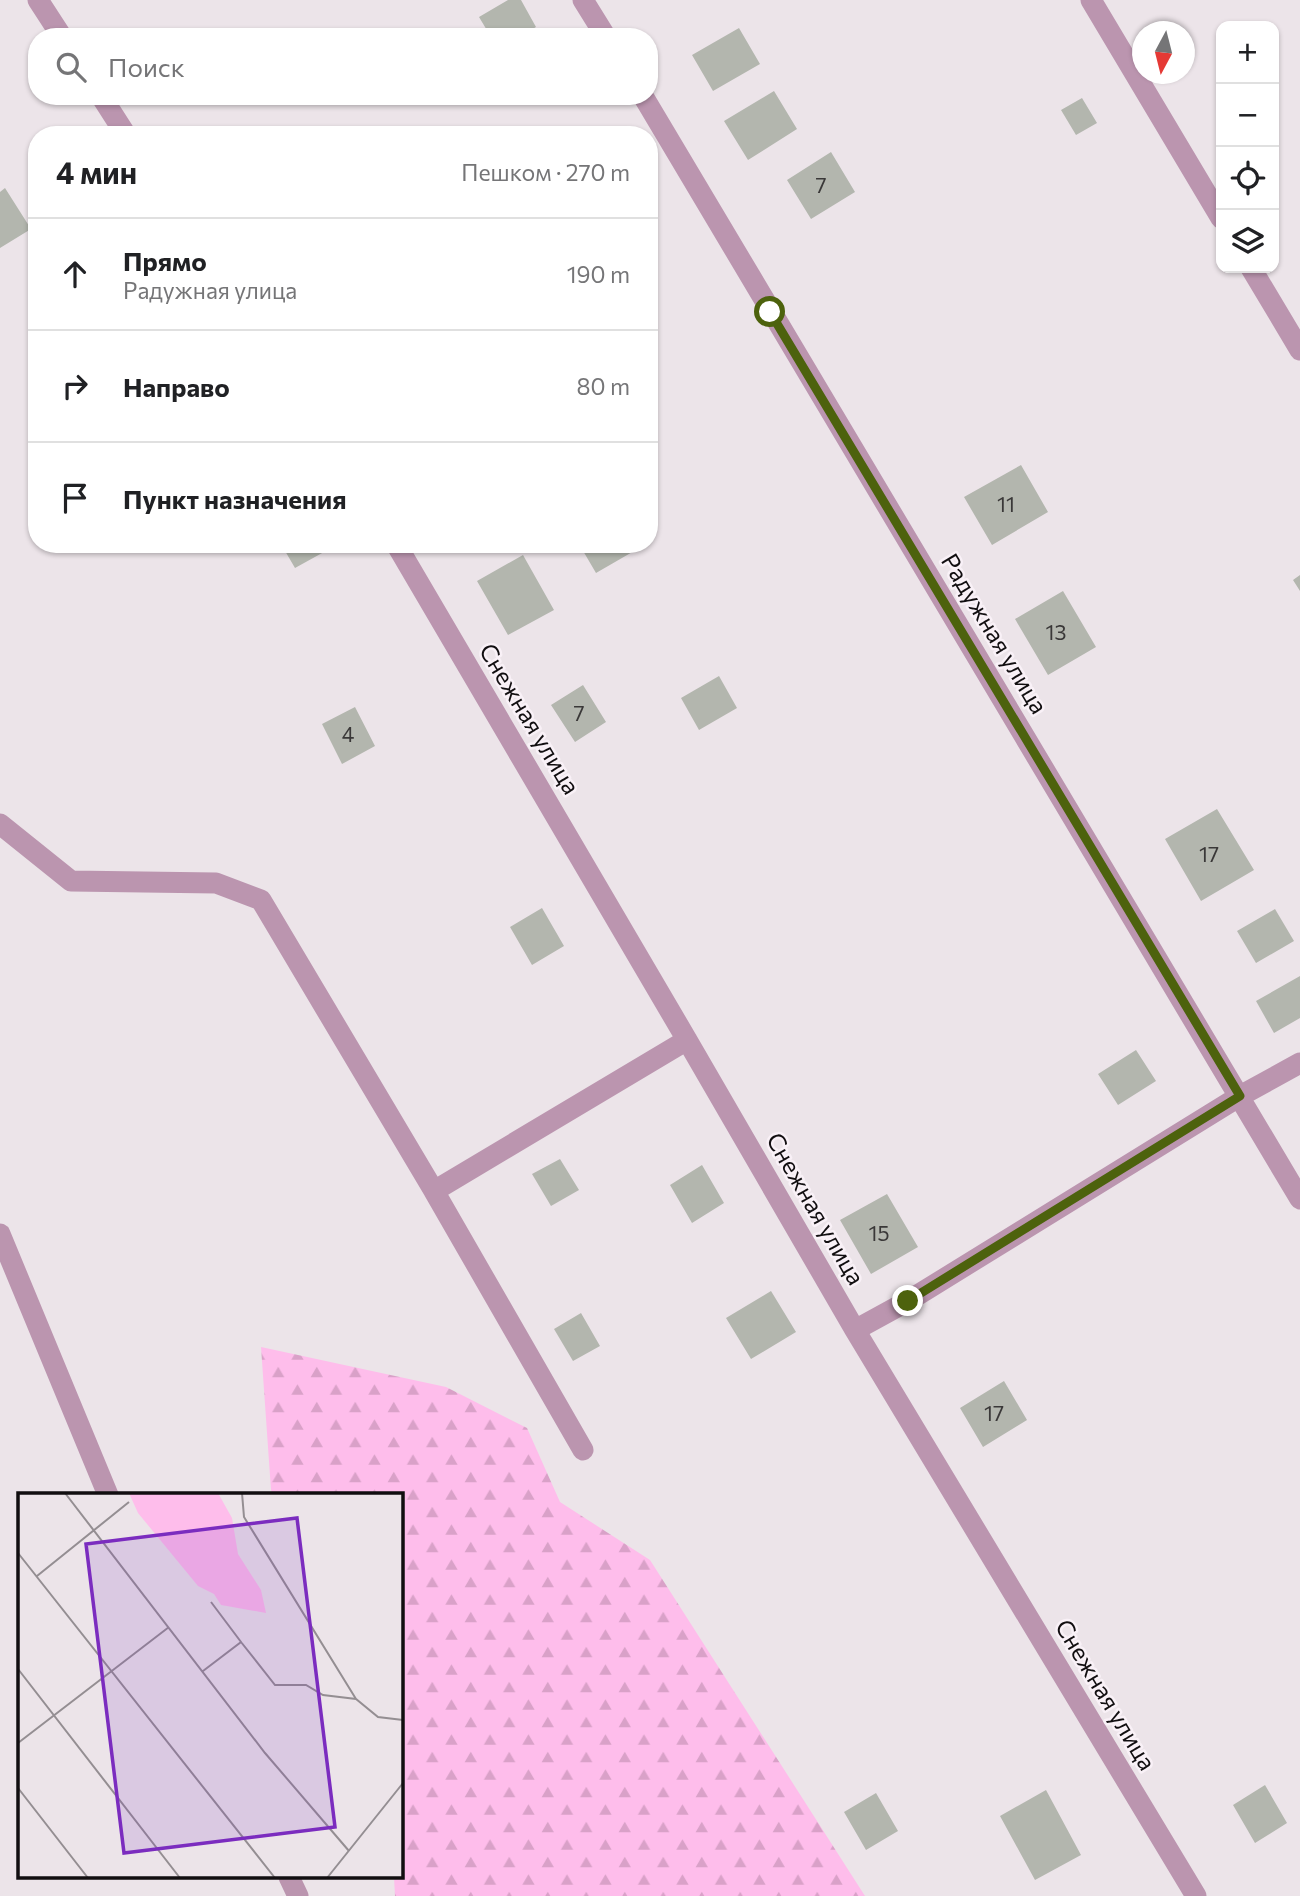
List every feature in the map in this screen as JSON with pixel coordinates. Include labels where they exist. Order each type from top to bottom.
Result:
[{"type":"street","points":[[38,0],[56,28]]},
{"type":"street","points":[[583,0],[600,28]]},
{"type":"street","points":[[1091,0],[1216,210]]},
{"type":"street","points":[[107,105],[120,126]]},
{"type":"street","name":"Радужная улица","points":[[648,105],[1300,1199]]},
{"type":"street","points":[[1254,273],[1300,350]]},
{"type":"street","name":"Снежная улица","points":[[401,553],[855,1331],[1196,1896]]},
{"type":"street","points":[[0,824],[71,881],[216,883],[261,900],[434,1191],[583,1450]]},
{"type":"street","points":[[434,1191],[687,1040]]},
{"type":"street","points":[[855,1331],[1240,1096],[1300,1063]]},
{"type":"street","points":[[0,1234],[107,1493]]},
{"type":"street","points":[[289,1878],[298,1896]]},
{"type":"green space","points":[[261,1347],[446,1387],[527,1428],[560,1502],[650,1560],[865,1896],[395,1896],[394,1878],[402,1878],[402,1493],[272,1493]]},
{"type":"building","points":[[508,0],[521,0],[536,27],[486,28],[479,17]]},
{"type":"building","points":[[739,28],[760,64],[713,91],[692,55]]},
{"type":"building","points":[[774,91],[797,129],[748,160],[724,121]]},
{"type":"building","points":[[1082,98],[1097,123],[1076,135],[1061,110]]},
{"type":"building","points":[[831,152],[855,192],[811,219],[787,180]]},
{"type":"building","points":[[5,188],[28,224],[28,231],[0,248],[0,192]]},
{"type":"building","points":[[1021,465],[1048,512],[992,545],[964,497]]},
{"type":"building","points":[[286,553],[322,553],[295,568]]},
{"type":"building","points":[[584,553],[631,553],[596,573]]},
{"type":"building","points":[[523,555],[554,610],[508,635],[477,581]]},
{"type":"building","points":[[1300,575],[1300,591],[1293,580]]},
{"type":"building","points":[[1063,591],[1096,647],[1048,675],[1015,619]]},
{"type":"building","points":[[719,676],[737,708],[699,730],[681,698]]},
{"type":"building","points":[[583,685],[606,722],[575,742],[551,705]]},
{"type":"building","points":[[355,707],[375,746],[342,764],[322,724]]},
{"type":"building","points":[[1217,809],[1254,870],[1201,901],[1165,839]]},
{"type":"building","points":[[542,908],[564,946],[532,965],[510,927]]},
{"type":"building","points":[[1275,909],[1294,941],[1256,963],[1237,931]]},
{"type":"building","points":[[1300,976],[1300,1018],[1274,1033],[1256,1001]]},
{"type":"building","points":[[1136,1050],[1156,1081],[1118,1105],[1098,1074]]},
{"type":"building","points":[[560,1159],[579,1190],[551,1206],[532,1174]]},
{"type":"building","points":[[702,1165],[724,1203],[692,1223],[670,1185]]},
{"type":"building","points":[[887,1194],[918,1247],[871,1274],[840,1220]]},
{"type":"building","points":[[771,1291],[796,1332],[751,1359],[726,1318]]},
{"type":"building","points":[[581,1313],[600,1346],[573,1361],[554,1329]]},
{"type":"building","points":[[1004,1381],[1027,1420],[983,1447],[960,1408]]},
{"type":"building","points":[[1265,1785],[1287,1823],[1255,1843],[1233,1805]]},
{"type":"building","points":[[1046,1790],[1081,1855],[1035,1880],[1000,1816]]},
{"type":"building","points":[[876,1793],[898,1831],[866,1850],[844,1812]]},
{"type":"route","points":[[770,312],[1240,1096],[908,1301]]}]
